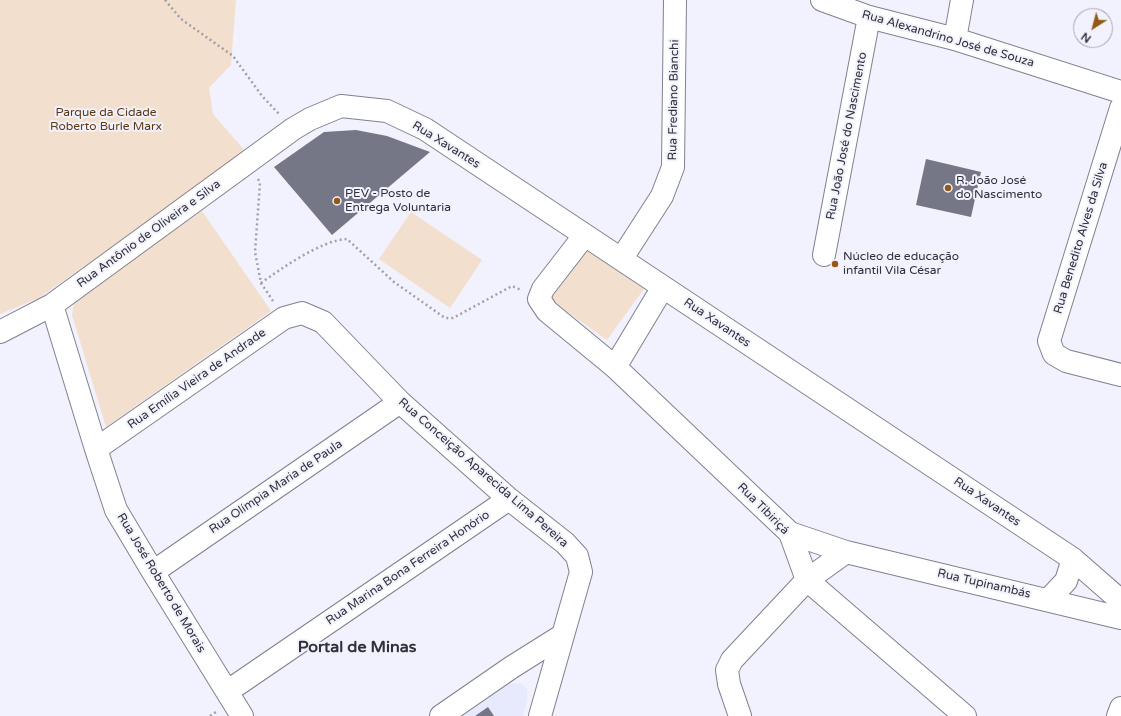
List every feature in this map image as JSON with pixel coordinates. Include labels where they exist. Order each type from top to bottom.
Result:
[{"type":"street","name":"Rua Frediano Bianchi","points":[[622,258],[662,196],[673,168],[675,0]]},
{"type":"street","name":"Rua Alexandrino José de Souza","points":[[822,0],[869,17],[955,39],[1121,92]]},
{"type":"street","points":[[955,39],[962,0]]},
{"type":"street","name":"Rua João José do Nascimento","points":[[824,255],[869,17]]},
{"type":"street","name":"Rua Xavantes","points":[[293,128],[341,106],[387,111],[425,129],[584,236],[622,258],[663,288],[1072,559],[1121,602]]},
{"type":"street","name":"Rua Benedito Alves da Silva","points":[[1121,108],[1049,341],[1054,354],[1066,361],[1121,375]]},
{"type":"street","name":"Rua Antônio de Oliveira e Silva","points":[[0,332],[52,305],[293,128]]},
{"type":"street","points":[[543,305],[543,289],[584,236]]},
{"type":"street","points":[[615,367],[663,288]]},
{"type":"street","name":"Rua José Roberto de Morais","points":[[52,305],[116,510],[152,572],[228,691],[242,716]]},
{"type":"street","name":"Rua Tibiriçá","points":[[543,305],[615,367],[790,533],[807,580],[965,716]]},
{"type":"street","name":"Rua Conceição Aparecida Lima Pereira","points":[[293,316],[323,322],[400,402],[509,499],[566,543],[577,556],[581,572],[540,716]]},
{"type":"street","name":"Rua Emília Vieira de Andrade","points":[[96,449],[293,316]]},
{"type":"street","name":"Rua Olímpia Maria de Paula","points":[[152,572],[400,402]]},
{"type":"street","name":"Rua Marina Bona Ferreira Honório","points":[[228,691],[509,499]]},
{"type":"street","name":"Rua Tupinambás","points":[[790,533],[846,552],[1049,599],[1121,618]]},
{"type":"street","points":[[740,716],[729,684],[727,670],[732,660],[807,580],[846,552]]},
{"type":"street","points":[[1049,599],[1066,581],[1072,559]]},
{"type":"street","points":[[441,716],[563,634]]},
{"type":"street","points":[[512,667],[534,673],[540,678],[546,692]]},
{"type":"street","points":[[1118,716],[1121,708]]},
{"type":"path","points":[[165,0],[181,19],[233,56],[262,96],[293,128]]},
{"type":"path","points":[[251,160],[260,183],[255,252],[261,282],[293,316]]},
{"type":"path","points":[[261,282],[291,262],[337,239],[347,239],[394,282],[445,318],[453,318],[512,286],[543,305]]},
{"type":"shaded area","points":[[521,683],[527,689],[527,700],[523,716],[460,716],[508,684]]},
{"type":"green space","name":"Parque da Cidade Roberto Burle Marx","points":[[0,0],[236,0],[231,65],[209,88],[213,114],[246,152],[39,298],[0,314]]},
{"type":"green space","points":[[202,211],[271,311],[106,427],[72,315],[74,299]]},
{"type":"green space","points":[[411,212],[482,260],[450,308],[379,259]]},
{"type":"green space","points":[[588,245],[646,286],[607,340],[549,299]]},
{"type":"building","name":"PEV - Posto de Entrega Voluntaria","points":[[356,130],[387,136],[430,152],[332,235],[274,167],[324,132]]},
{"type":"building","name":"R. João José do Nascimento","points":[[926,159],[981,172],[971,217],[916,205]]},
{"type":"building","points":[[488,707],[494,716],[475,716]]},
{"type":"place","name":"R. João José do Nascimento","points":[[948,188]]},
{"type":"place","name":"PEV - Posto de Entrega Voluntaria","points":[[337,201]]},
{"type":"place","name":"Núcleo de educação infantil Vila César","points":[[835,264]]},
{"type":"district","name":"Portal de Minas","points":[[357,648]]}]
